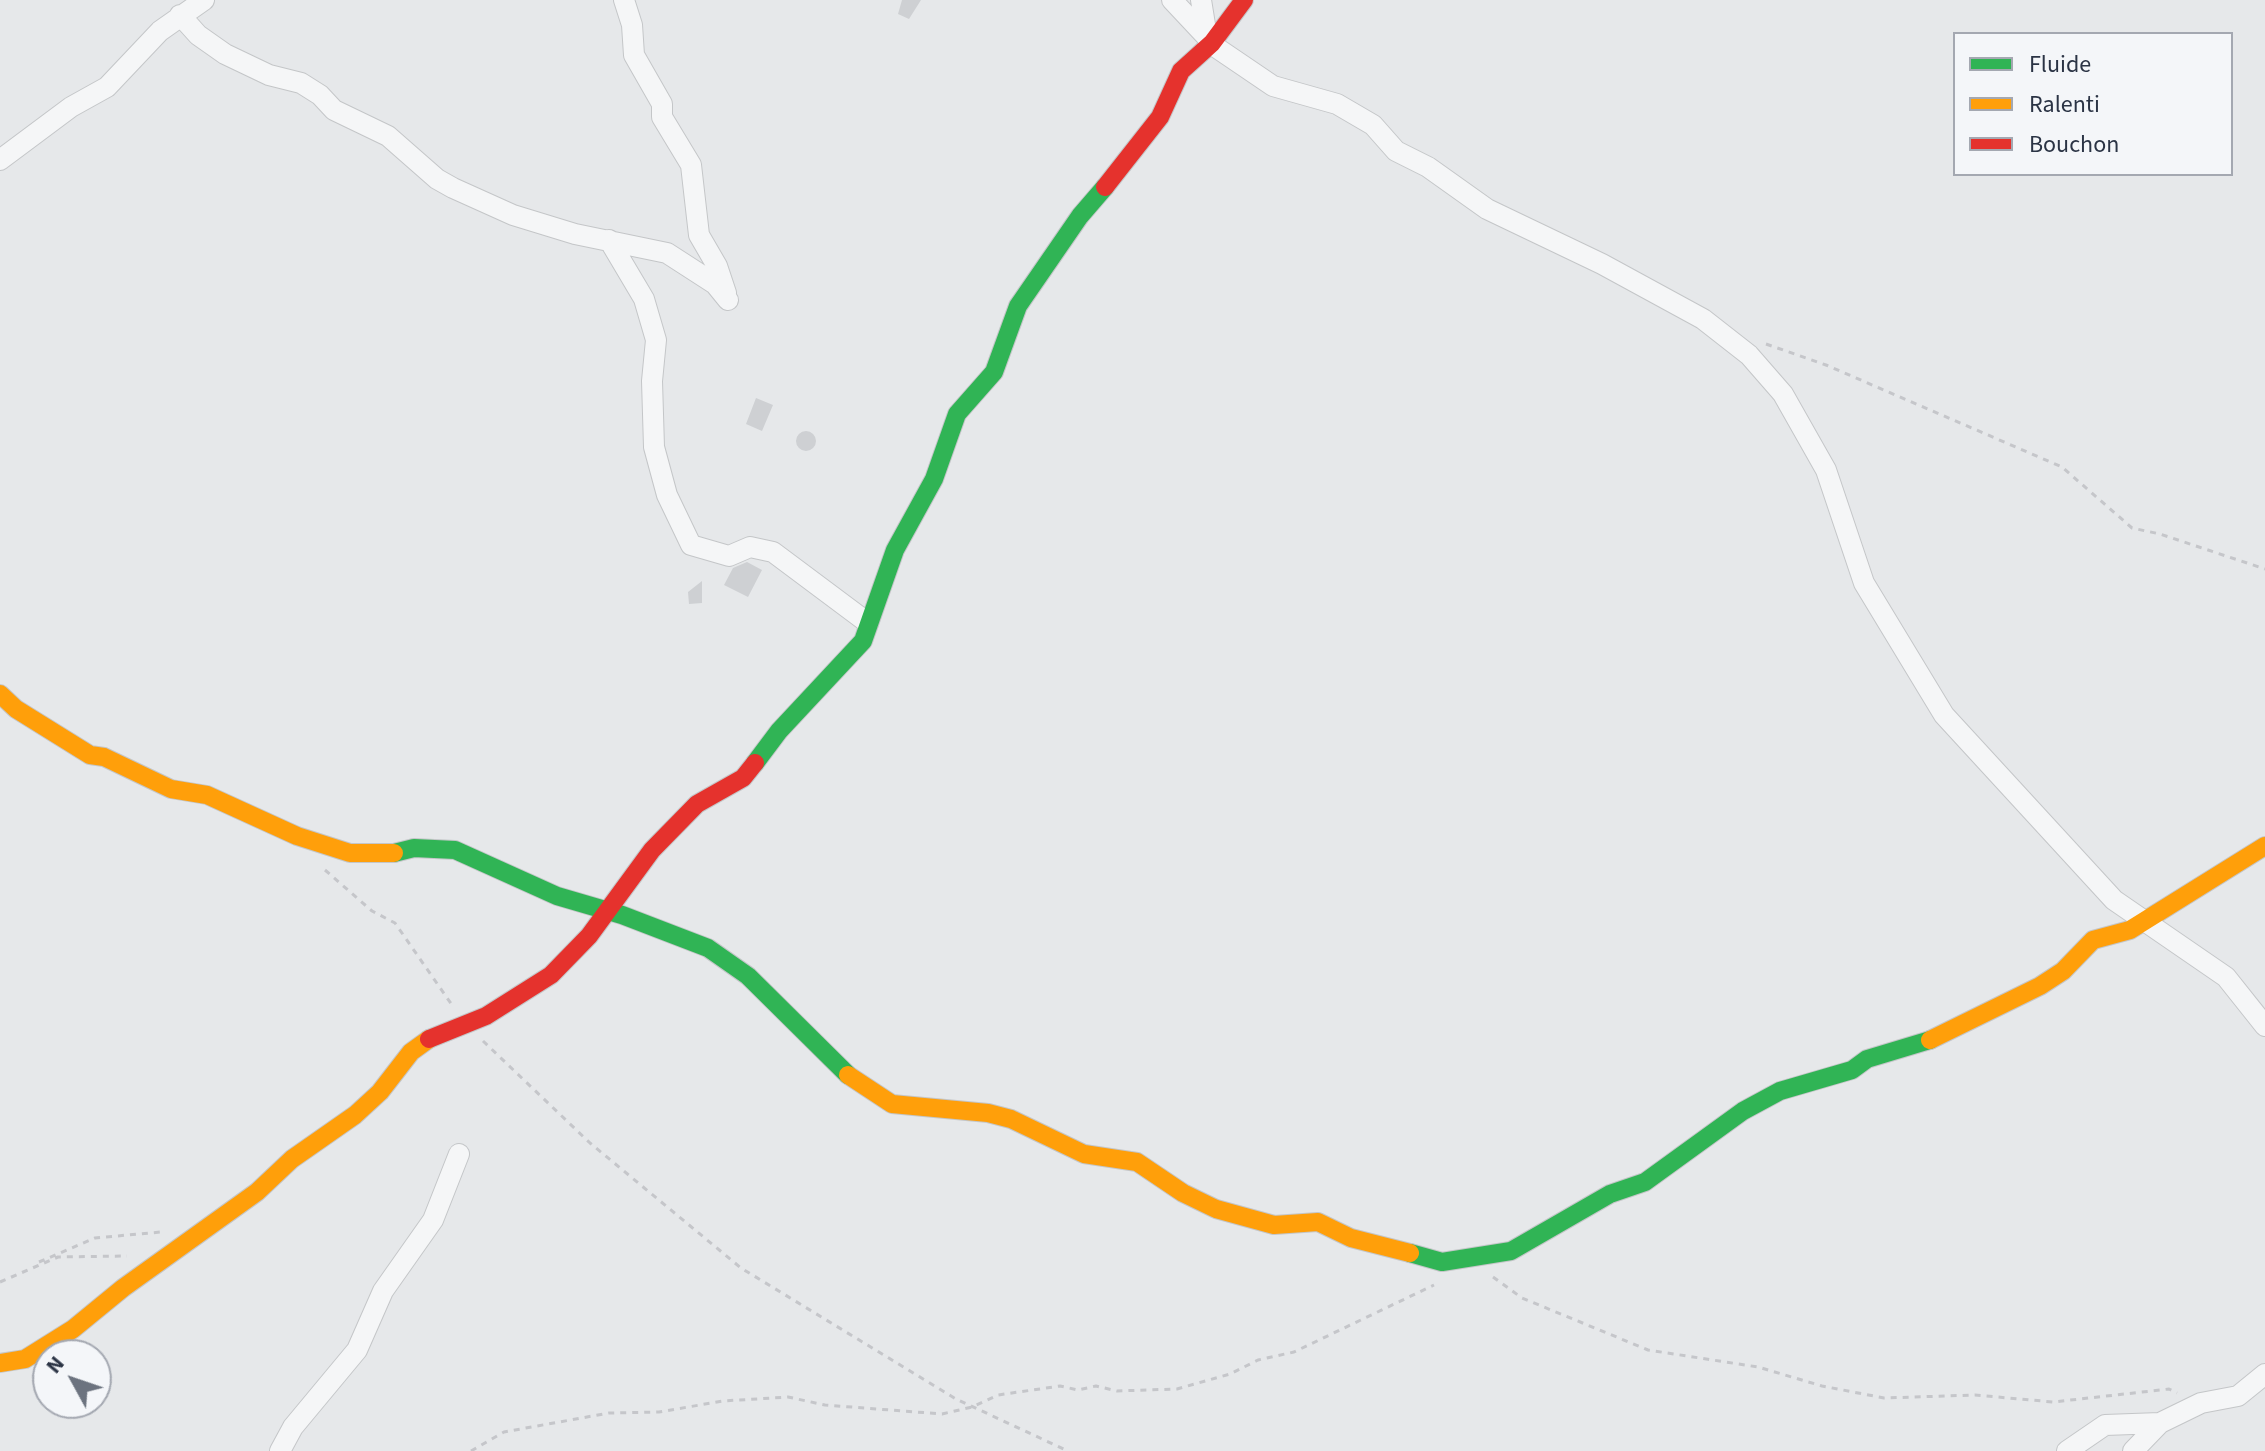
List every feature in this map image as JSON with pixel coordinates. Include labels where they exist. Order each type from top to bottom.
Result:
[{"type":"street","points":[[0,160],[71,107],[107,87],[140,49],[180,15],[204,0]]},
{"type":"street","points":[[180,15],[198,35],[225,54],[269,75],[301,83],[334,110],[388,136],[437,179],[453,188],[513,215],[667,253],[715,284],[728,300],[717,266],[699,235],[691,165],[662,117],[662,104],[634,55],[632,25],[624,0]]},
{"type":"street","points":[[1172,0],[1209,40],[1273,86],[1337,104],[1373,125],[1396,151],[1428,167],[1487,209],[1602,264],[1703,319],[1749,355],[1783,394],[1826,470],[1864,583],[1944,715],[2114,900],[2226,977],[2265,1026]]},
{"type":"street","points":[[1201,0],[1209,40]]},
{"type":"street","points":[[0,1363],[25,1359],[73,1329],[123,1288],[257,1192],[292,1159],[335,1132],[380,1092],[411,1052],[430,1038],[486,1016],[551,975],[608,910],[652,850],[697,804],[743,778],[779,731],[863,641],[879,603],[895,550],[934,479],[957,414],[994,372],[1018,306],[1080,216],[1138,149],[1160,117],[1181,71],[1244,0]]},
{"type":"street","points":[[609,240],[644,299],[656,340],[652,381],[654,447],[667,495],[691,545],[729,556],[750,547],[773,552],[868,623]]},
{"type":"street","points":[[0,694],[16,709],[90,755],[104,757],[171,789],[207,795],[297,836],[350,853],[395,853],[414,848],[455,850],[557,896],[608,910],[677,936],[724,958],[777,1003],[838,1069],[892,1104],[988,1113],[1011,1119],[1084,1154],[1137,1162],[1183,1193],[1216,1209],[1274,1225],[1318,1222],[1374,1245],[1442,1262],[1487,1257],[1529,1243],[1563,1219],[1610,1194],[1645,1182],[1743,1111],[1780,1091],[1852,1070],[1867,1059],[1918,1046],[2040,986],[2063,971],[2093,940],[2130,930],[2265,846]]},
{"type":"street","points":[[280,1451],[293,1427],[357,1350],[383,1291],[433,1220],[459,1154]]},
{"type":"street","points":[[2133,1451],[2160,1423],[2201,1403],[2238,1396],[2265,1374]]},
{"type":"street","points":[[2067,1451],[2105,1425],[2160,1423]]},
{"type":"path","points":[[1758,343],[1826,365],[2062,467],[2132,528],[2160,534],[2265,569]]},
{"type":"path","points":[[315,862],[372,911],[395,923],[466,1024],[590,1143],[741,1268],[972,1407],[1068,1451]]},
{"type":"path","points":[[0,1282],[49,1255],[78,1248],[95,1238],[170,1229]]},
{"type":"path","points":[[36,1264],[58,1257],[125,1257],[135,1253]]},
{"type":"path","points":[[1485,1270],[1522,1298],[1648,1350],[1758,1367],[1822,1386],[1884,1398],[1975,1395],[2053,1402],[2169,1389],[2201,1403]]},
{"type":"path","points":[[471,1451],[504,1432],[609,1413],[659,1412],[723,1401],[788,1397],[825,1405],[942,1414],[972,1407],[998,1395],[1060,1386],[1078,1390],[1096,1386],[1117,1391],[1177,1389],[1230,1374],[1258,1360],[1294,1352],[1399,1300],[1444,1282]]},
{"type":"building","points":[[902,0],[921,0],[909,19],[898,14]]},
{"type":"building","points":[[756,398],[773,405],[762,431],[746,424]]},
{"type":"building","points":[[806,431],[813,434],[816,441],[813,448],[806,451],[799,448],[796,441],[799,434]]},
{"type":"building","points":[[747,562],[762,570],[748,597],[724,585],[733,568]]},
{"type":"building","points":[[702,581],[702,603],[689,604],[688,592]]},
{"type":"traffic: fast","points":[[755,763],[779,731],[863,641],[895,550],[934,479],[957,414],[994,372],[1018,306],[1080,216],[1105,187]]},
{"type":"traffic: fast","points":[[394,853],[414,848],[455,850],[557,896],[622,915],[708,948],[748,976],[848,1075]]},
{"type":"traffic: fast","points":[[1410,1253],[1442,1262],[1511,1251],[1610,1194],[1645,1182],[1743,1111],[1780,1091],[1852,1070],[1867,1059],[1930,1040]]},
{"type":"traffic: slow","points":[[0,694],[16,709],[90,755],[104,757],[171,789],[207,795],[297,836],[350,853],[394,853]]},
{"type":"traffic: slow","points":[[1930,1040],[2040,986],[2063,971],[2093,940],[2130,930],[2265,846]]},
{"type":"traffic: slow","points":[[0,1363],[25,1359],[73,1329],[123,1288],[257,1192],[292,1159],[355,1115],[380,1092],[411,1052],[429,1039]]},
{"type":"traffic: slow","points":[[848,1075],[892,1104],[988,1113],[1011,1119],[1084,1154],[1137,1162],[1183,1193],[1216,1209],[1274,1225],[1318,1222],[1351,1238],[1410,1253]]},
{"type":"traffic: jam","points":[[1105,187],[1160,117],[1181,71],[1212,43],[1244,0]]},
{"type":"traffic: jam","points":[[429,1039],[486,1016],[551,975],[589,936],[652,850],[697,804],[743,778],[755,763]]}]
